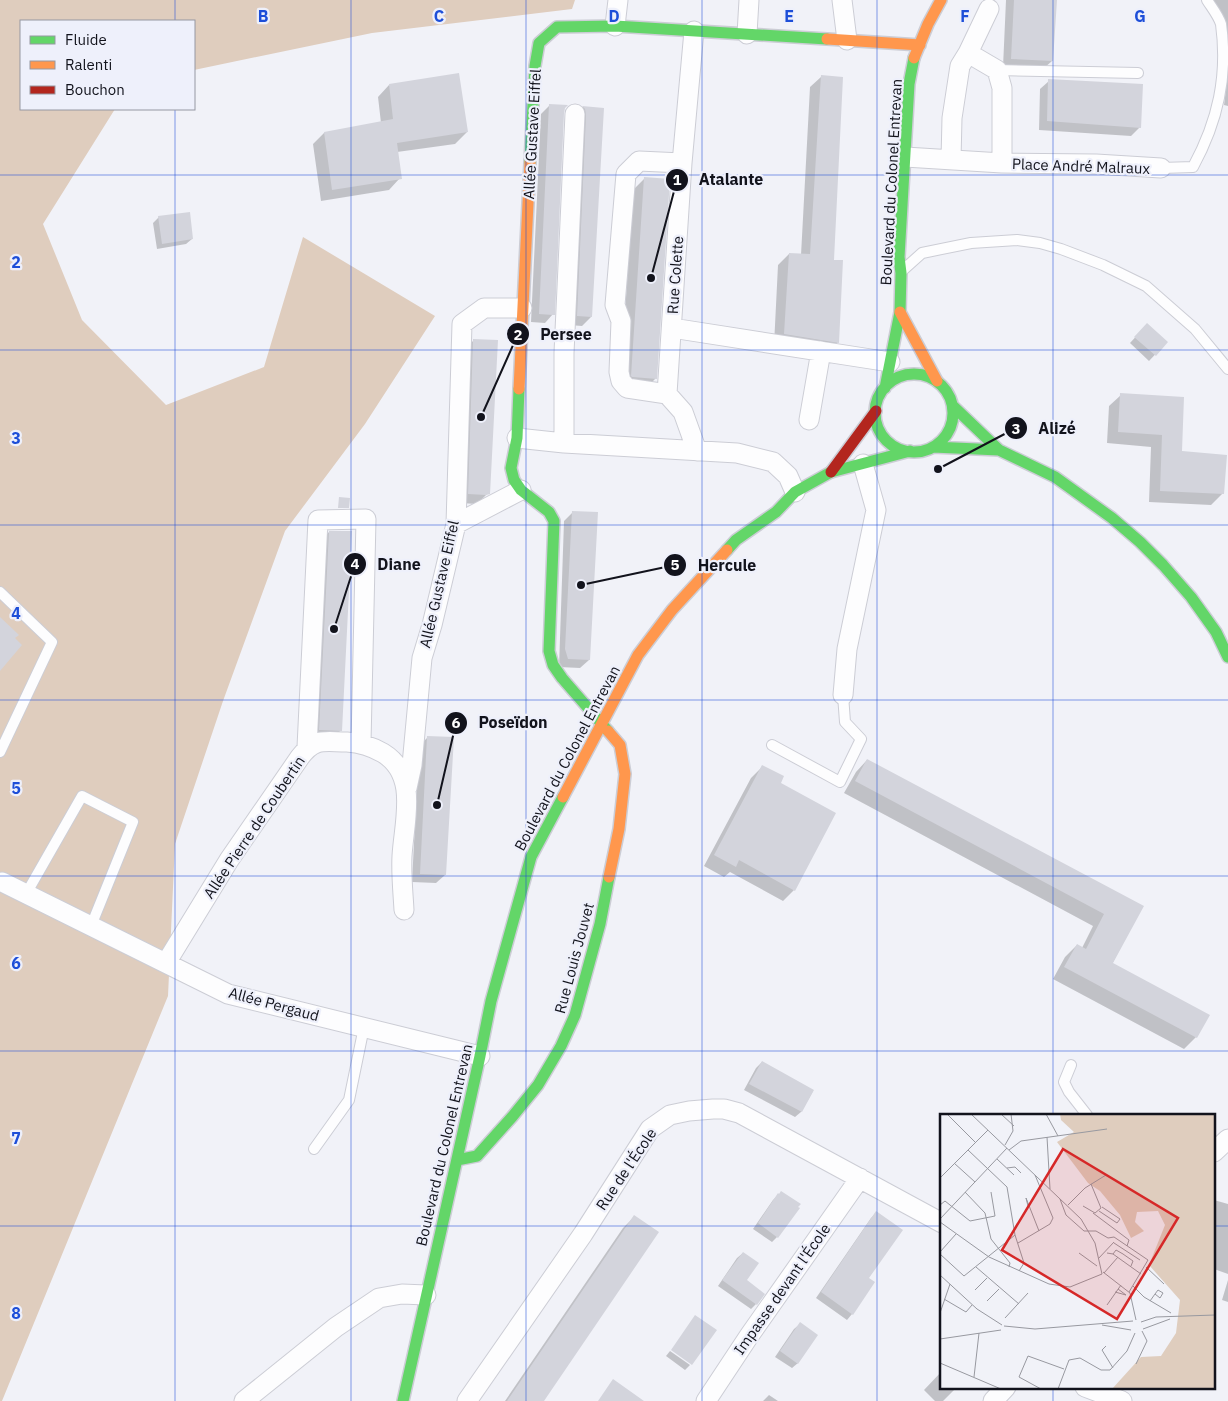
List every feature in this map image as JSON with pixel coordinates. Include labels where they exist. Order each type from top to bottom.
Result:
[{"type":"street","points":[[615,26],[618,0]]},
{"type":"street","points":[[747,34],[748,0]]},
{"type":"street","points":[[842,0],[847,40]]},
{"type":"street","name":"Boulevard du Colonel Entrevan","points":[[885,388],[900,312],[901,273],[899,256],[909,84],[914,59],[928,24],[941,0]]},
{"type":"street","points":[[951,160],[952,118],[960,66],[988,9]]},
{"type":"street","name":"Allée Gustave Eiffel","points":[[602,724],[553,665],[549,650],[554,521],[550,512],[521,490],[514,480],[511,468],[516,438],[536,66],[539,43],[557,27],[615,26],[920,44]]},
{"type":"street","name":"Rue Colette","points":[[667,394],[682,163],[694,31]]},
{"type":"street","points":[[968,53],[997,70]]},
{"type":"street","name":"Place André Malraux","points":[[997,70],[1002,88],[1002,163]]},
{"type":"street","points":[[564,443],[564,353],[575,114]]},
{"type":"street","name":"Place André Malraux","points":[[905,156],[1002,163],[1096,164],[1161,168]]},
{"type":"street","points":[[682,163],[639,161],[626,174],[615,305],[621,321],[619,372],[621,381],[627,388],[667,394],[683,412],[697,451]]},
{"type":"street","name":"Allée Gustave Eiffel","points":[[407,788],[412,765],[422,658],[432,625],[456,524],[462,324],[484,308],[522,308]]},
{"type":"street","name":"Boulevard du Colonel Entrevan","points":[[900,312],[937,381]]},
{"type":"street","points":[[672,328],[890,362]]},
{"type":"street","points":[[809,420],[821,351]]},
{"type":"street","points":[[934,447],[946,436],[952,422],[953,406],[950,396],[937,381],[924,375],[910,374],[896,379],[880,395],[876,411],[877,422],[889,442],[899,448],[910,451],[922,451],[934,447],[999,450]]},
{"type":"street","points":[[953,406],[999,450],[1055,477],[1112,518],[1163,565],[1219,630],[1228,657]]},
{"type":"street","name":"Boulevard du Colonel Entrevan","points":[[831,472],[876,411]]},
{"type":"street","points":[[516,438],[564,443],[737,454],[773,462],[788,476],[795,492]]},
{"type":"street","name":"Boulevard du Colonel Entrevan","points":[[403,1401],[491,1001],[531,857],[581,760],[638,655],[672,610],[736,540],[776,512],[795,492],[831,472],[910,451]]},
{"type":"street","points":[[843,695],[847,649],[876,510],[863,464]]},
{"type":"street","points":[[456,524],[521,490]]},
{"type":"street","points":[[307,747],[318,520],[366,519],[361,742]]},
{"type":"street","name":"Rue Louis Jouvet","points":[[457,1160],[477,1156],[533,1091],[561,1046],[575,1015],[600,924],[619,829],[625,774],[620,745],[602,724]]},
{"type":"street","name":"Allée Pierre de Coubertin","points":[[166,964],[230,860],[307,747],[319,742],[361,742],[374,747],[390,758],[403,774],[407,788],[407,813],[402,857],[404,910]]},
{"type":"street","name":"Allée Pergaud","points":[[1,881],[228,994],[480,1056]]},
{"type":"street","name":"Rue de l'École","points":[[467,1401],[583,1234],[650,1129],[670,1115],[689,1110],[712,1109],[739,1113],[940,1222]]},
{"type":"street","points":[[1216,1150],[1228,1139]]},
{"type":"street","name":"Impasse devant l'École","points":[[706,1401],[749,1336],[860,1178]]},
{"type":"street","points":[[244,1401],[336,1327],[379,1298],[402,1294],[426,1296]]},
{"type":"street","points":[[993,1401],[1005,1388]]},
{"type":"street","points":[[1088,1388],[1122,1401]]},
{"type":"lane","points":[[1161,168],[1193,167],[1208,140],[1221,109],[1228,80],[1228,52],[1220,22],[1207,0]]},
{"type":"lane","points":[[997,70],[1138,73]]},
{"type":"lane","points":[[901,273],[922,254],[971,243],[1017,240],[1040,243],[1061,249],[1103,265],[1146,286],[1195,329],[1228,369]]},
{"type":"lane","points":[[0,592],[52,642],[0,752]]},
{"type":"lane","points":[[772,745],[840,782],[861,739],[845,722],[843,695]]},
{"type":"lane","points":[[26,894],[82,796],[134,822],[91,926]]},
{"type":"lane","points":[[314,1149],[349,1100],[364,1027]]},
{"type":"lane","points":[[1071,1065],[1064,1082],[1069,1092],[1086,1114]]},
{"type":"shaded area","points":[[0,0],[575,0],[572,9],[372,33],[195,70],[195,20],[20,20],[20,110],[114,110],[43,224],[82,320],[166,405],[264,367],[303,237],[435,316],[365,424],[285,531],[223,701],[175,844],[168,996],[2,1401],[0,1401]]},
{"type":"building","points":[[1014,0],[1057,0],[1053,61],[1011,59]]},
{"type":"building","points":[[459,73],[468,132],[397,143],[402,179],[332,190],[324,132],[393,119],[389,84]]},
{"type":"building","points":[[821,75],[843,77],[834,260],[843,260],[839,343],[784,334],[789,253],[810,254]]},
{"type":"building","points":[[1048,79],[1143,84],[1141,128],[1047,121]]},
{"type":"building","points":[[549,104],[568,105],[564,113],[555,315],[539,314]]},
{"type":"building","points":[[582,106],[604,108],[592,317],[577,316],[586,115],[585,109]]},
{"type":"building","points":[[644,177],[670,179],[657,379],[631,376]]},
{"type":"building","points":[[190,212],[193,239],[162,244],[158,216]]},
{"type":"building","points":[[1147,323],[1168,342],[1156,356],[1134,337]]},
{"type":"building","points":[[473,339],[498,340],[490,494],[486,495],[468,494]]},
{"type":"building","points":[[1120,393],[1184,397],[1182,451],[1227,455],[1224,494],[1160,491],[1162,435],[1118,432]]},
{"type":"building","points":[[339,497],[350,498],[349,508],[338,508]]},
{"type":"building","points":[[572,511],[598,512],[590,660],[568,659],[565,649]]},
{"type":"building","points":[[329,531],[352,531],[342,731],[319,730]]},
{"type":"building","points":[[0,617],[19,635],[15,638],[22,645],[0,671]]},
{"type":"building","points":[[427,736],[454,737],[446,875],[420,874]]},
{"type":"building","points":[[867,759],[1144,906],[1113,963],[1210,1015],[1197,1038],[1064,967],[1077,944],[1086,949],[1104,914],[855,781]]},
{"type":"building","points":[[762,765],[784,776],[781,783],[836,813],[795,891],[739,860],[736,867],[714,855]]},
{"type":"building","points":[[762,1061],[814,1090],[802,1112],[749,1084]]},
{"type":"building","points":[[781,1191],[801,1204],[778,1238],[758,1223]]},
{"type":"building","points":[[876,1211],[903,1230],[869,1278],[875,1282],[853,1315],[821,1292]]},
{"type":"building","points":[[634,1215],[659,1232],[544,1401],[507,1401]]},
{"type":"building","points":[[743,1252],[759,1263],[747,1280],[765,1294],[757,1305],[722,1280]]},
{"type":"building","points":[[695,1315],[717,1330],[692,1365],[671,1350]]},
{"type":"building","points":[[800,1322],[818,1335],[798,1364],[780,1351]]},
{"type":"building","points":[[613,1379],[644,1401],[598,1401]]},
{"type":"traffic: fast","points":[[530,162],[535,66],[539,43],[557,27],[615,26],[827,39]]},
{"type":"traffic: fast","points":[[885,388],[900,312],[901,273],[899,257],[909,84],[914,58]]},
{"type":"traffic: fast","points":[[914,374],[929,377],[941,386],[950,398],[953,413],[950,428],[941,440],[929,449],[914,452],[899,449],[887,440],[878,428],[875,413],[878,398],[887,386],[899,377],[914,374]]},
{"type":"traffic: fast","points":[[519,389],[517,438],[511,468],[514,480],[521,490],[549,512],[554,521],[549,651],[553,665],[562,678],[608,731]]},
{"type":"traffic: fast","points":[[953,406],[999,450],[1055,477],[1112,518],[1140,542],[1191,597],[1216,632],[1228,657]]},
{"type":"traffic: fast","points":[[933,447],[999,450]]},
{"type":"traffic: fast","points":[[727,550],[736,540],[776,512],[795,492],[831,472],[910,451]]},
{"type":"traffic: fast","points":[[403,1401],[491,1001],[531,857],[563,797]]},
{"type":"traffic: fast","points":[[457,1160],[477,1156],[538,1085],[561,1046],[575,1015],[600,924],[609,877]]},
{"type":"traffic: slow","points":[[914,58],[928,24],[941,0]]},
{"type":"traffic: slow","points":[[827,39],[920,45]]},
{"type":"traffic: slow","points":[[519,389],[530,162]]},
{"type":"traffic: slow","points":[[900,312],[937,381]]},
{"type":"traffic: slow","points":[[563,797],[638,655],[672,610],[727,550]]},
{"type":"traffic: slow","points":[[608,731],[620,745],[625,774],[619,829],[609,877]]},
{"type":"traffic: jam","points":[[831,472],[876,411]]},
{"type":"place","name":"Atalante","points":[[651,278]]},
{"type":"place","name":"Persee","points":[[481,417]]},
{"type":"place","name":"Alizé","points":[[938,469]]},
{"type":"place","name":"Hercule","points":[[581,585]]},
{"type":"place","name":"Diane","points":[[334,629]]},
{"type":"place","name":"Poseïdon","points":[[437,805]]}]
